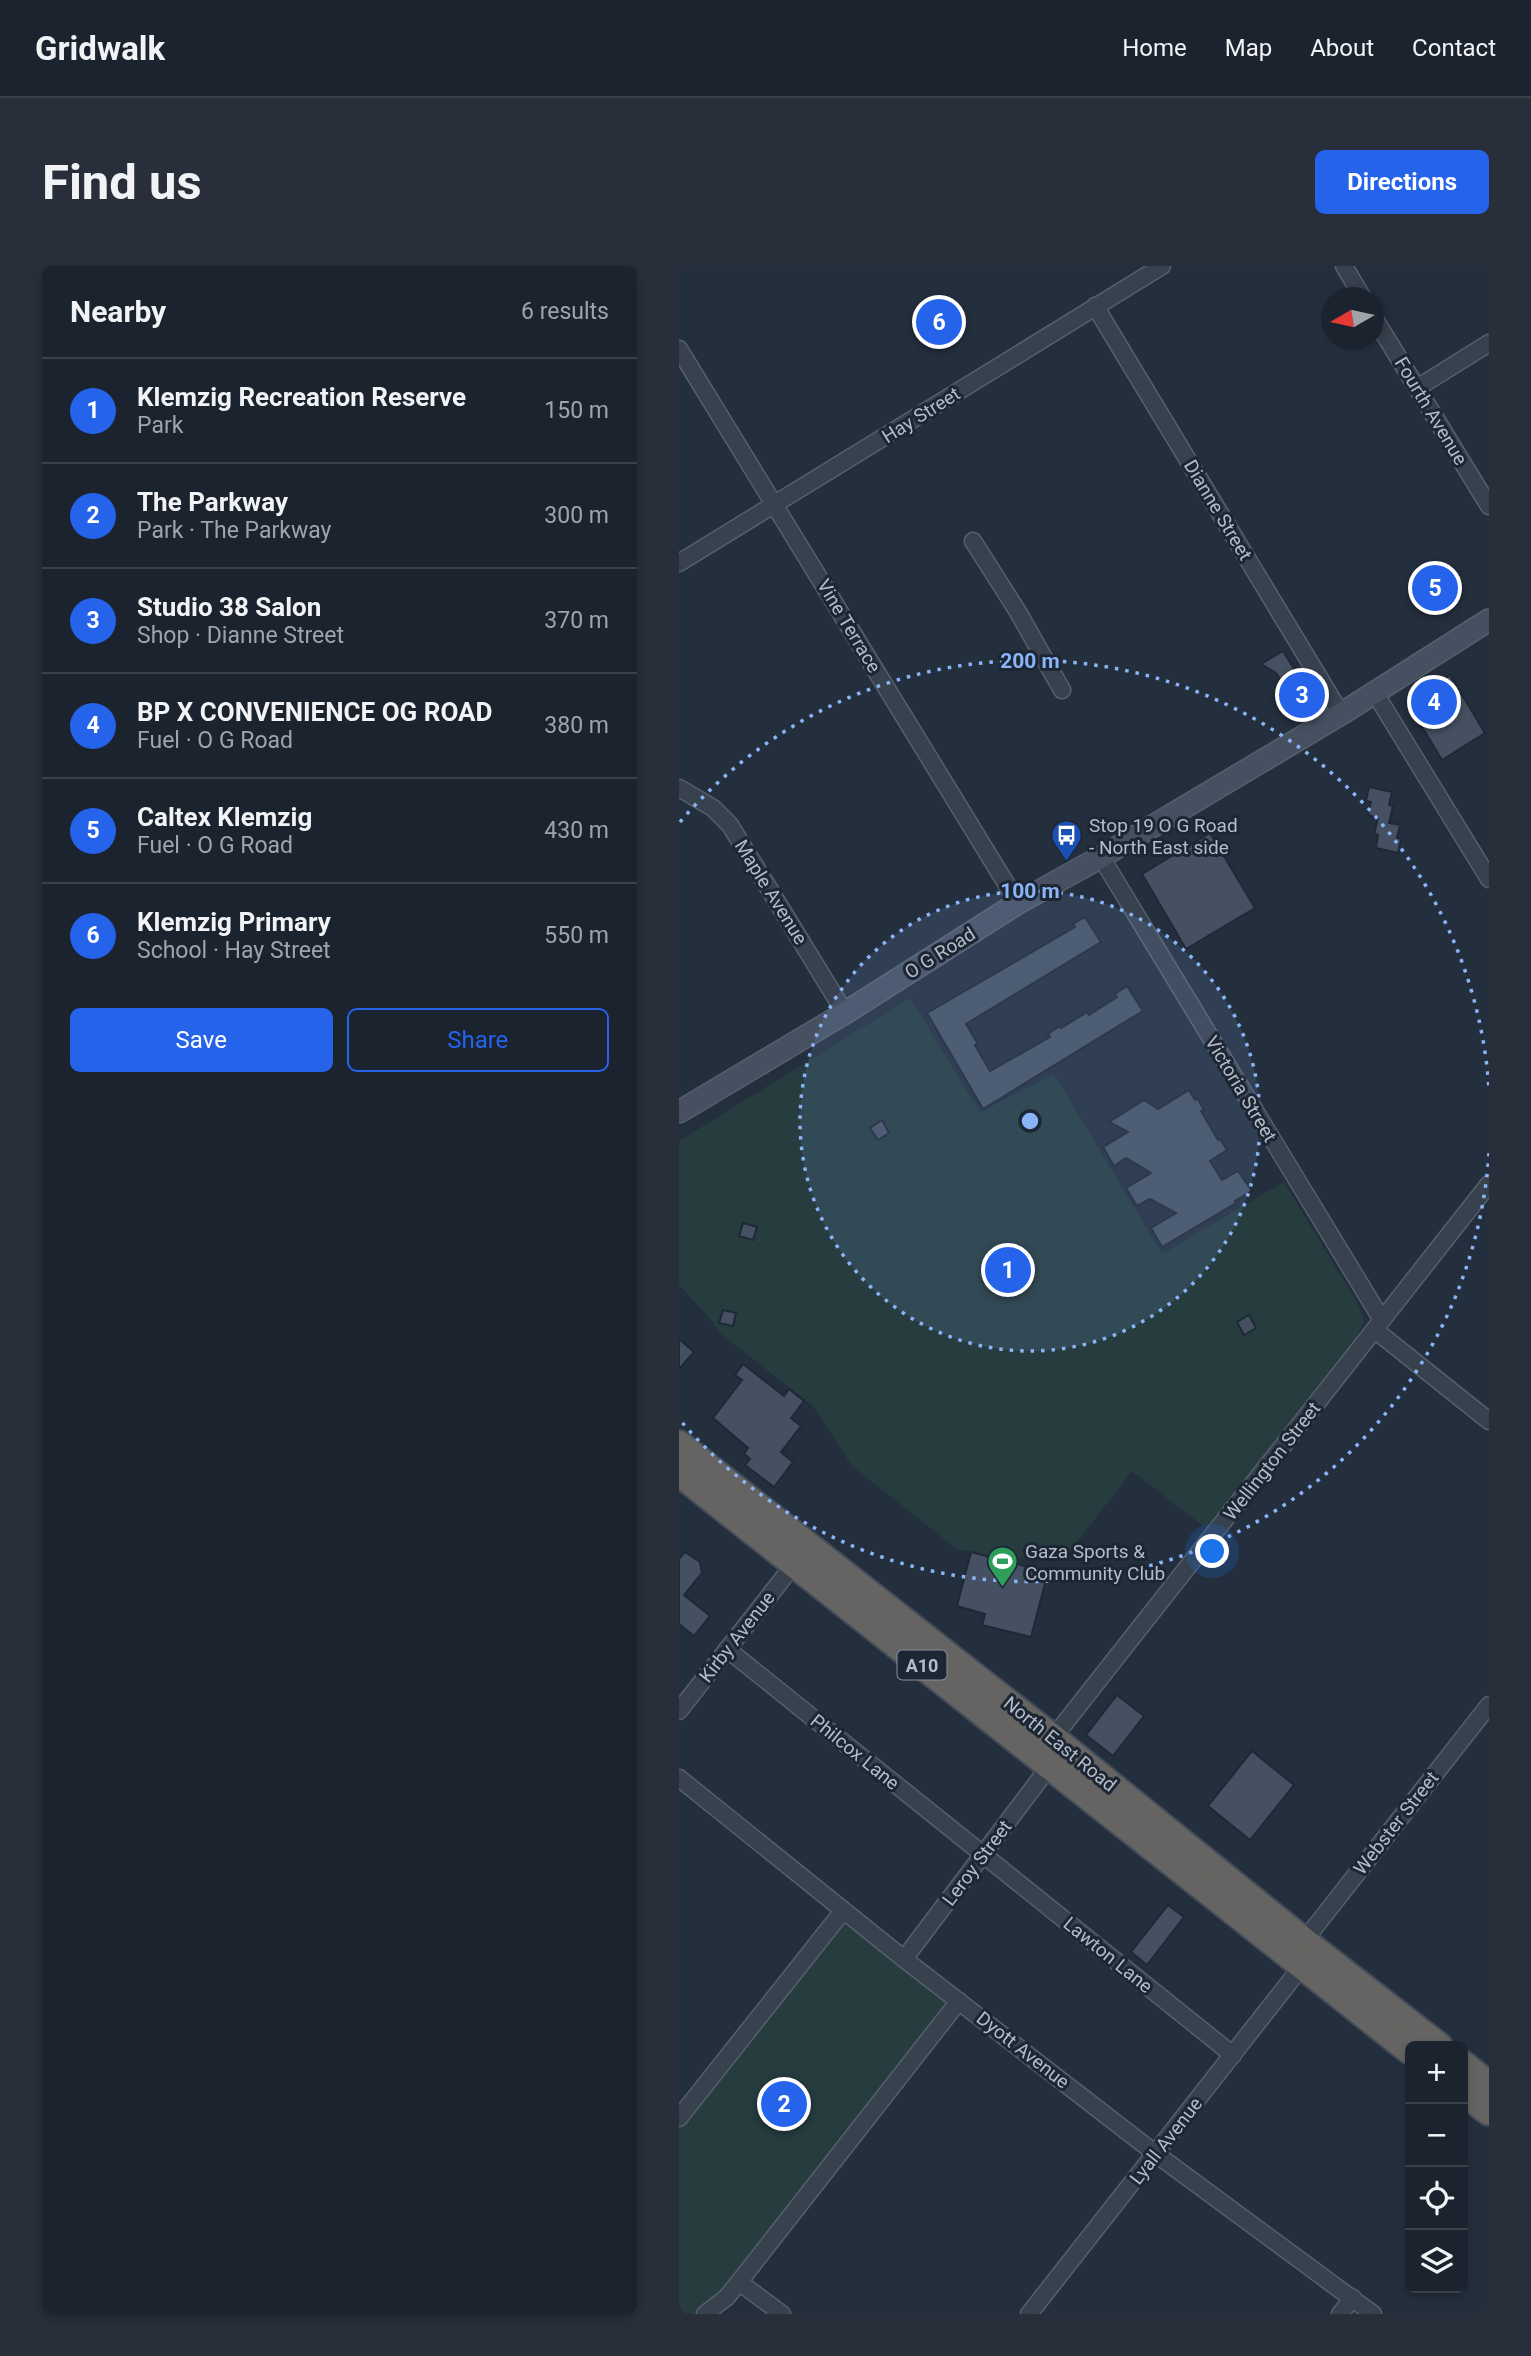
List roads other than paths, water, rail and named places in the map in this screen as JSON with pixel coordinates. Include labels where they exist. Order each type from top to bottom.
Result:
[{"type":"highway","name":"North East Road","points":[[679,1444],[1049,1767],[1303,1954],[1432,2041]]},
{"type":"highway","name":"North East Road","points":[[679,1473],[802,1554],[1053,1738],[1303,1954],[1405,2046]]},
{"type":"highway","points":[[1049,1767],[1053,1738]]},
{"type":"highway","points":[[1468,2068],[1489,2085]]},
{"type":"highway","points":[[1468,2096],[1489,2112]]},
{"type":"main road","name":"O G Road","points":[[679,1112],[845,1013],[1018,903],[1101,857],[1341,714],[1489,620]]},
{"type":"street","name":"Hay Street","points":[[679,563],[1162,266]]},
{"type":"street","points":[[1343,266],[1356,287]]},
{"type":"street","name":"Dianne Street","points":[[1095,306],[1341,714]]},
{"type":"street","name":"Fourth Avenue","points":[[1384,333],[1489,506]]},
{"type":"street","points":[[1417,388],[1489,343]]},
{"type":"street","name":"Vine Terrace","points":[[679,349],[1018,903]]},
{"type":"street","points":[[973,541],[1018,612],[1062,690]]},
{"type":"street","points":[[1375,692],[1489,879]]},
{"type":"street","name":"Maple Avenue","points":[[679,788],[713,808],[730,825],[845,1013]]},
{"type":"street","name":"Victoria Street","points":[[1101,857],[1379,1325]]},
{"type":"street","name":"Wellington Street","points":[[1053,1738],[1489,1184]]},
{"type":"street","points":[[1379,1325],[1489,1421]]},
{"type":"street","name":"Kirby Avenue","points":[[679,1711],[802,1554]]},
{"type":"street","name":"Philcox Lane","points":[[727,1649],[983,1855]]},
{"type":"street","name":"Webster Street","points":[[1303,1954],[1489,1705]]},
{"type":"street","name":"Leroy Street","points":[[904,1959],[1049,1767]]},
{"type":"street","name":"Dyott Avenue","points":[[679,1778],[842,1911],[1156,2154],[1373,2314]]},
{"type":"street","name":"Lawton Lane","points":[[983,1855],[1233,2055]]},
{"type":"street","points":[[679,2118],[842,1911]]},
{"type":"street","name":"Lyall Avenue","points":[[1029,2314],[1233,2055],[1303,1954]]},
{"type":"street","points":[[705,2314],[727,2297],[959,2001]]},
{"type":"street","points":[[739,2282],[782,2314]]},
{"type":"street","points":[[1340,2314],[1353,2298]]},
{"type":"place","name":"Klemzig Primary","points":[[939,322]]},
{"type":"place","name":"Caltex Klemzig","points":[[1435,588]]},
{"type":"place","name":"Studio 38 Salon","points":[[1302,695]]},
{"type":"place","name":"BP X CONVENIENCE OG ROAD","points":[[1434,702]]},
{"type":"place","name":"Stop 19 O G Road - North East side","points":[[1066,863]]},
{"type":"place","name":"Klemzig Recreation Reserve","points":[[1008,1270]]},
{"type":"place","name":"Gaza Sports & Community Club","points":[[1002,1589]]},
{"type":"place","name":"The Parkway","points":[[784,2104]]}]
